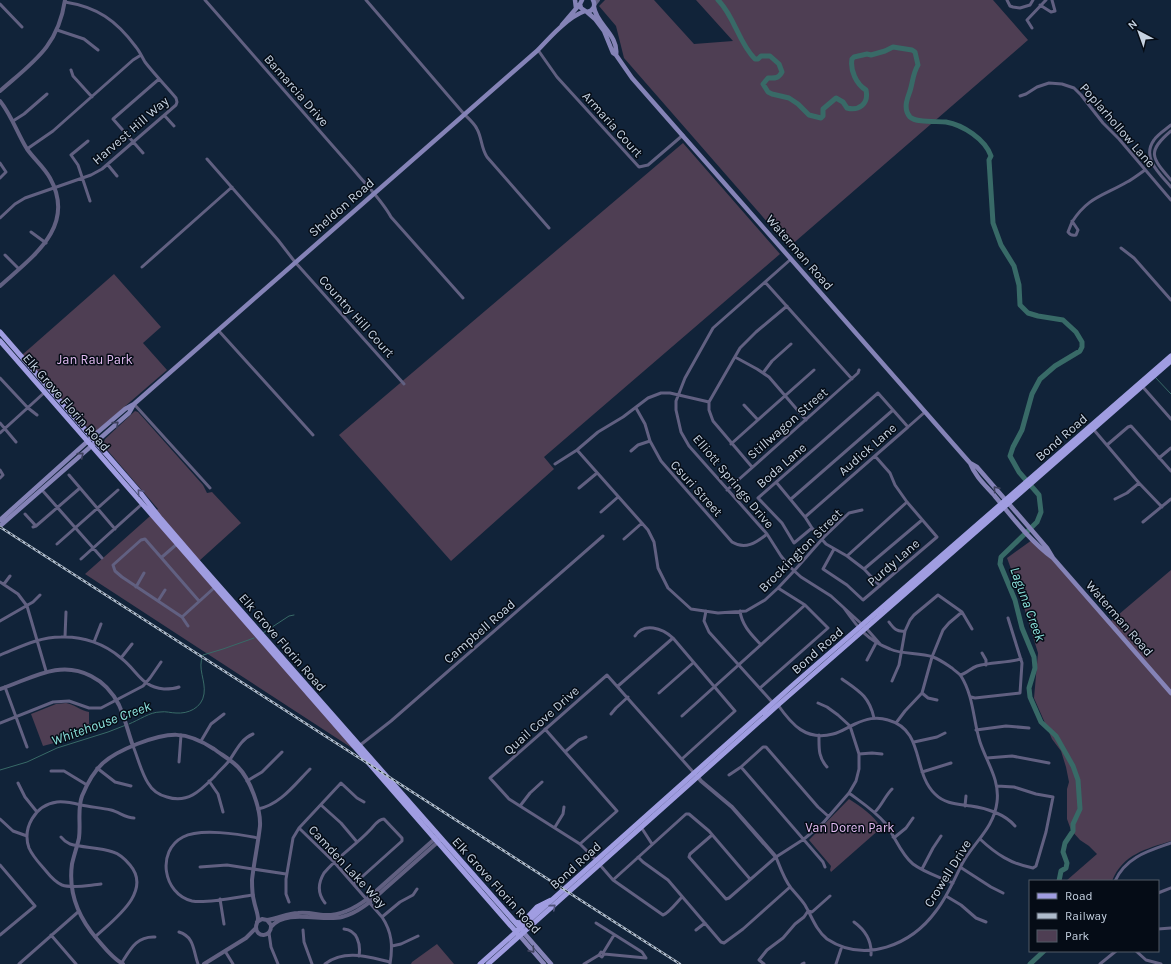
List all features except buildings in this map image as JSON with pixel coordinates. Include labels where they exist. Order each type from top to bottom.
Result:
[{"type":"main road","points":[[575,0],[576,8]]},
{"type":"main road","name":"Waterman Road","points":[[593,0],[596,14],[610,32],[616,49],[616,55]]},
{"type":"main road","name":"Sheldon Road","points":[[0,520],[49,476],[128,413],[134,404],[538,50],[561,27],[580,2]]},
{"type":"main road","name":"Waterman Road","points":[[580,2],[582,9],[601,26],[613,53],[632,78],[970,463],[977,467],[1016,521],[1031,538],[1053,558],[1171,692]]},
{"type":"main road","name":"Sheldon Road","points":[[561,27],[579,13],[591,11],[594,6]]},
{"type":"main road","name":"Elk Grove Florin Road","points":[[0,332],[151,506],[216,586],[348,740],[515,922],[520,933],[544,964]]},
{"type":"main road","name":"Elk Grove Florin Road","points":[[0,342],[206,578],[216,586],[360,747],[438,839],[455,862],[520,933],[551,964]]},
{"type":"main road","name":"Bond Road","points":[[1157,371],[1171,356]]},
{"type":"main road","name":"Bond Road","points":[[1033,479],[1094,430],[1147,379],[1171,361]]},
{"type":"main road","name":"Bond Road","points":[[488,964],[554,899],[641,827],[776,704],[1005,504],[1115,405],[1141,385]]},
{"type":"main road","points":[[1094,430],[1095,425],[1111,411],[1115,405]]},
{"type":"main road","name":"Sheldon Road","points":[[0,526],[42,490],[89,444]]},
{"type":"main road","points":[[34,496],[39,488],[48,480],[49,476]]},
{"type":"main road","points":[[142,504],[146,503],[147,505],[151,506]]},
{"type":"main road","name":"Waterman Road","points":[[1005,504],[1021,517],[1047,548],[1053,558]]},
{"type":"main road","name":"Bond Road","points":[[776,704],[794,684],[862,629]]},
{"type":"main road","points":[[348,740],[360,747]]},
{"type":"main road","name":"Bond Road","points":[[480,964],[578,885],[595,865],[620,840],[659,805],[696,776]]},
{"type":"main road","points":[[641,827],[641,824],[656,810],[659,805]]},
{"type":"main road","points":[[455,862],[470,872]]},
{"type":"main road","points":[[471,880],[481,884]]},
{"type":"main road","points":[[515,922],[523,922],[537,907],[546,901],[554,899]]},
{"type":"street","name":"Bamarcia Drive","points":[[205,0],[353,169],[383,204],[391,217],[463,298]]},
{"type":"street","points":[[366,0],[474,124],[477,129],[482,148],[489,160],[549,228]]},
{"type":"street","points":[[594,6],[598,0]]},
{"type":"street","points":[[1007,0],[1010,6],[1016,8],[1030,5],[1033,0]]},
{"type":"street","points":[[1032,28],[1027,20],[1046,0]]},
{"type":"street","points":[[1040,5],[1051,12],[1055,11],[1052,0]]},
{"type":"street","points":[[0,91],[42,53],[52,41],[57,30],[65,1]]},
{"type":"street","name":"Harvest Hill Way","points":[[0,218],[15,204],[25,198],[82,178],[97,172],[108,165],[176,105],[177,102],[176,98],[146,63],[137,48],[118,26],[107,17],[87,7],[65,1]]},
{"type":"street","points":[[0,4],[22,27]]},
{"type":"street","points":[[57,30],[84,39],[98,50]]},
{"type":"street","name":"Armaria Court","points":[[538,50],[557,77],[639,167],[648,165],[683,135]]},
{"type":"street","points":[[28,149],[53,131],[133,60],[141,55]]},
{"type":"street","points":[[71,70],[73,76],[92,97]]},
{"type":"street","points":[[143,153],[113,119],[159,79]]},
{"type":"street","name":"Poplarhollow Lane","points":[[1020,96],[1037,87],[1049,83],[1062,84],[1071,87],[1081,95],[1103,124],[1119,139],[1171,200]]},
{"type":"street","points":[[13,121],[24,114],[47,94]]},
{"type":"street","points":[[0,101],[28,149],[46,172],[54,188],[57,205],[52,233],[46,242],[39,251],[0,286]]},
{"type":"street","points":[[164,115],[174,126]]},
{"type":"street","points":[[1171,125],[1153,142],[1150,148],[1150,155],[1154,167],[1171,187]]},
{"type":"street","points":[[1171,131],[1157,144],[1154,155],[1157,165],[1171,180]]},
{"type":"street","points":[[88,141],[71,155],[78,165],[90,201]]},
{"type":"street","name":"Country Hill Court","points":[[207,159],[278,240],[295,262],[404,384]]},
{"type":"street","points":[[0,163],[6,172],[0,178]]},
{"type":"street","points":[[108,165],[117,176]]},
{"type":"street","points":[[1072,222],[1078,230],[1078,233],[1073,236],[1068,232],[1072,222],[1082,208],[1094,199],[1127,182],[1145,170]]},
{"type":"street","points":[[142,267],[232,187]]},
{"type":"street","points":[[31,232],[46,242]]},
{"type":"street","points":[[1121,248],[1134,258],[1171,300]]},
{"type":"street","points":[[5,255],[19,269]]},
{"type":"street","name":"Elliott Springs Drive","points":[[791,259],[713,328],[685,378],[676,401],[676,410],[681,432],[689,446],[767,534],[781,556],[794,571],[831,596],[844,608]]},
{"type":"street","points":[[765,282],[852,379]]},
{"type":"street","points":[[752,467],[712,421],[709,410],[709,402],[735,357],[747,340],[787,306]]},
{"type":"street","points":[[218,330],[313,435]]},
{"type":"street","points":[[763,373],[772,361],[791,344]]},
{"type":"street","points":[[735,357],[763,373],[806,420]]},
{"type":"street","points":[[731,444],[814,370]]},
{"type":"street","name":"Stillwagon Street","points":[[727,490],[852,379],[859,370]]},
{"type":"street","points":[[0,378],[28,408],[37,415]]},
{"type":"street","points":[[1141,385],[1171,419]]},
{"type":"street","points":[[0,433],[6,430],[45,392]]},
{"type":"street","points":[[555,464],[577,450],[598,432],[636,408],[648,398],[670,393],[709,402]]},
{"type":"street","name":"Audick Lane","points":[[805,517],[908,427],[878,393]]},
{"type":"street","name":"Boda Lane","points":[[812,528],[794,543],[782,523],[758,498],[878,393]]},
{"type":"street","points":[[134,404],[210,488]]},
{"type":"street","points":[[744,405],[758,420]]},
{"type":"street","name":"Csuri Street","points":[[636,408],[645,424],[650,441],[661,461],[732,542],[743,547],[767,534]]},
{"type":"street","points":[[791,499],[893,410]]},
{"type":"street","points":[[908,427],[925,412]]},
{"type":"street","points":[[0,424],[16,442]]},
{"type":"street","points":[[1107,445],[1131,426],[1171,471]]},
{"type":"street","points":[[1094,430],[1139,483],[1162,507]]},
{"type":"street","points":[[631,451],[638,445],[650,441]]},
{"type":"street","points":[[1159,458],[1171,448]]},
{"type":"street","name":"Brockington Street","points":[[577,450],[648,530],[654,542],[658,568],[668,588],[691,609],[718,613],[746,611],[765,600],[778,588],[849,513],[862,510]]},
{"type":"street","points":[[864,569],[922,520],[907,502],[895,484],[890,473],[875,456]]},
{"type":"street","points":[[0,470],[3,475],[0,478]]},
{"type":"street","points":[[579,488],[597,473]]},
{"type":"street","points":[[69,475],[115,528]]},
{"type":"street","points":[[776,482],[822,540],[864,569],[880,586]]},
{"type":"street","points":[[1115,499],[1127,493],[1139,483]]},
{"type":"street","points":[[25,514],[34,527],[80,488]]},
{"type":"street","points":[[42,490],[102,558]]},
{"type":"street","points":[[57,544],[118,490]]},
{"type":"street","points":[[601,512],[618,497]]},
{"type":"street","points":[[1143,522],[1171,499]]},
{"type":"street","points":[[847,556],[907,502]]},
{"type":"street","points":[[81,559],[142,504]]},
{"type":"street","name":"Purdy Lane","points":[[834,549],[823,568],[847,585],[863,600],[937,537],[922,520]]},
{"type":"street","points":[[624,539],[642,524]]},
{"type":"street","name":"Campbell Road","points":[[360,747],[365,745],[367,741],[603,536]]},
{"type":"street","points":[[188,626],[182,617],[136,587],[115,571],[113,565],[143,539],[147,540],[200,601]]},
{"type":"street","points":[[162,557],[177,544]]},
{"type":"street","points":[[136,587],[144,573]]},
{"type":"street","points":[[4,584],[10,576]]},
{"type":"street","points":[[0,582],[18,594],[27,606],[46,671]]},
{"type":"street","points":[[182,617],[216,586]]},
{"type":"street","points":[[760,688],[828,628],[805,605],[778,588]]},
{"type":"street","points":[[158,601],[165,590]]},
{"type":"street","points":[[892,681],[899,665],[905,631],[912,618],[938,595],[962,612],[972,629]]},
{"type":"street","points":[[0,621],[27,606],[40,596]]},
{"type":"street","points":[[682,716],[805,605]]},
{"type":"street","points":[[844,608],[862,629],[876,643],[880,644]]},
{"type":"street","points":[[844,608],[862,629],[890,650],[932,657],[960,674],[963,674],[974,667],[1021,659]]},
{"type":"street","points":[[706,611],[704,621],[709,632],[796,726],[806,732],[820,735],[832,734],[864,720],[874,718],[896,723],[908,732],[914,742],[922,772],[927,784],[939,797],[953,804],[975,807],[995,813],[1008,819],[1015,826]]},
{"type":"street","points":[[740,611],[745,627],[762,645]]},
{"type":"street","points":[[65,637],[66,612]]},
{"type":"street","points":[[896,723],[922,693],[932,657],[943,630],[962,612]]},
{"type":"street","points":[[971,698],[1020,693],[1023,668],[1008,618]]},
{"type":"street","points":[[890,622],[892,627],[897,630],[905,631]]},
{"type":"street","points":[[94,642],[101,624]]},
{"type":"street","points":[[634,636],[643,629],[655,628],[665,632],[673,638],[735,711],[683,758]]},
{"type":"street","points":[[0,655],[37,640],[65,637],[78,638],[94,642],[107,648],[121,658],[146,684],[157,688],[173,689],[180,687]]},
{"type":"street","points":[[618,686],[673,638]]},
{"type":"street","points":[[867,660],[876,643]]},
{"type":"street","points":[[121,658],[132,644]]},
{"type":"street","points":[[982,652],[986,660],[986,665]]},
{"type":"street","points":[[0,723],[57,701],[69,701],[93,709],[101,708],[146,684],[161,662]]},
{"type":"street","points":[[659,692],[693,663]]},
{"type":"street","points":[[27,747],[2,688],[46,671],[65,669],[84,673],[101,682],[113,695],[147,782],[160,795],[176,799],[188,797],[199,792],[229,760],[244,739],[253,734]]},
{"type":"street","name":"Crowell Drive","points":[[887,951],[904,942],[933,916],[946,896],[969,852],[989,826],[995,813],[997,786],[976,730],[971,698],[960,674]]},
{"type":"street","name":"Quail Cove Drive","points":[[682,897],[666,914],[664,914],[613,880],[580,844],[509,799],[490,778],[607,675],[683,758],[696,776]]},
{"type":"street","points":[[842,679],[866,697],[872,707],[874,718]]},
{"type":"street","points":[[922,693],[928,698],[937,700]]},
{"type":"street","points":[[611,714],[628,697]]},
{"type":"street","points":[[712,835],[690,854],[689,857],[726,899],[776,857],[804,840],[823,823],[849,793],[856,781],[859,769],[859,754],[850,726],[827,707],[818,703]]},
{"type":"street","points":[[201,741],[211,724],[224,714]]},
{"type":"street","points":[[976,730],[1006,726],[1029,728]]},
{"type":"street","points":[[545,729],[566,751],[617,811],[580,844]]},
{"type":"street","points":[[914,742],[937,737],[945,733]]},
{"type":"street","points":[[155,937],[145,937],[137,941],[122,964],[112,956],[86,925],[78,912],[71,887],[73,863],[79,836],[78,816],[87,785],[97,768],[110,757],[134,746],[166,735],[181,735],[201,741],[229,760],[242,771],[258,809],[260,820],[252,886],[252,895],[258,922],[256,928],[246,938],[204,964]]},
{"type":"street","points":[[179,762],[181,735]]},
{"type":"street","points":[[820,735],[820,756],[827,767]]},
{"type":"street","points":[[566,751],[578,740],[586,737]]},
{"type":"street","points":[[729,775],[741,767],[763,747],[766,747],[818,808],[828,816]]},
{"type":"street","points":[[247,781],[262,772],[282,752]]},
{"type":"street","points":[[859,754],[882,754]]},
{"type":"street","points":[[987,758],[1012,756],[1049,763]]},
{"type":"street","points":[[922,772],[951,763]]},
{"type":"street","points":[[741,767],[823,862],[825,867]]},
{"type":"street","points":[[97,768],[115,782],[131,786]]},
{"type":"street","points":[[258,809],[268,807],[276,802],[310,769]]},
{"type":"street","points":[[51,771],[64,771],[87,785]]},
{"type":"street","points":[[696,776],[732,807],[776,857],[790,887],[800,898],[815,925],[823,935],[832,944],[841,949],[859,954]]},
{"type":"street","points":[[209,782],[218,794],[223,812]]},
{"type":"street","points":[[520,806],[530,793],[542,782]]},
{"type":"street","points":[[18,783],[25,797],[37,812]]},
{"type":"street","points":[[289,902],[286,888],[286,874],[292,841],[299,828],[341,783],[357,798],[364,802]]},
{"type":"street","points":[[980,839],[1007,860],[1022,866],[1033,868],[1036,866],[1048,826],[1053,797],[1036,794],[1014,787],[997,786]]},
{"type":"street","points":[[874,812],[892,789]]},
{"type":"street","points":[[849,793],[874,812],[884,823],[905,855],[914,864],[953,883]]},
{"type":"street","points":[[965,806],[966,796]]},
{"type":"street","points":[[101,884],[71,887],[60,884],[52,878],[33,855],[29,847],[27,836],[30,824],[37,812],[46,806],[58,802],[67,802],[112,810],[134,818]]},
{"type":"street","points":[[321,805],[341,822],[357,842]]},
{"type":"street","points":[[555,827],[563,814],[564,807]]},
{"type":"street","points":[[613,880],[686,814],[689,814],[712,835],[750,879]]},
{"type":"street","points":[[893,837],[902,832],[913,818]]},
{"type":"street","points":[[0,819],[10,829],[27,836]]},
{"type":"street","points":[[325,903],[320,894],[319,886],[320,879],[324,872],[381,819],[384,819],[402,838],[402,841],[354,884]]},
{"type":"street","points":[[641,827],[652,844]]},
{"type":"street","name":"Camden Lake Way","points":[[299,828],[334,862],[382,917],[389,929],[392,946],[390,963]]},
{"type":"street","points":[[252,895],[197,902],[185,898],[175,891],[169,883],[166,874],[167,858],[175,842],[196,833],[234,834],[258,838]]},
{"type":"street","points":[[922,869],[941,836]]},
{"type":"street","points":[[62,837],[67,843],[77,846],[114,852],[128,862],[136,874],[137,884],[132,899],[95,936]]},
{"type":"street","points":[[278,964],[269,933],[277,922],[294,917],[327,919],[339,918],[355,912],[438,839]]},
{"type":"street","points":[[1116,880],[1122,868],[1134,858],[1142,853],[1171,843]]},
{"type":"street","points":[[638,857],[668,880],[721,942],[726,942],[790,887]]},
{"type":"street","points":[[0,865],[35,906],[0,935]]},
{"type":"street","points":[[200,867],[220,865],[286,874]]},
{"type":"street","points":[[960,867],[1002,893]]},
{"type":"street","points":[[1159,893],[1171,888]]},
{"type":"street","points":[[382,917],[400,902],[413,895],[417,889]]},
{"type":"street","points":[[808,911],[812,912],[830,896]]},
{"type":"street","points":[[946,896],[961,905],[976,918],[986,922]]},
{"type":"street","points":[[220,899],[224,924]]},
{"type":"street","points":[[258,922],[286,914],[337,914],[368,901]]},
{"type":"street","points":[[256,908],[272,927]]},
{"type":"street","points":[[764,964],[759,960],[762,955],[783,938],[808,911]]},
{"type":"street","points":[[19,964],[78,912]]},
{"type":"street","points":[[854,922],[869,938],[872,947],[871,954]]},
{"type":"street","points":[[584,964],[600,953],[646,958],[642,952],[596,923]]},
{"type":"street","points":[[696,930],[705,923]]},
{"type":"street","points":[[256,928],[272,947]]},
{"type":"street","points":[[1159,929],[1171,928]]},
{"type":"street","points":[[344,929],[349,930],[356,936],[360,947],[359,956]]},
{"type":"street","points":[[303,930],[304,942],[312,964]]},
{"type":"street","points":[[179,932],[191,940],[198,964]]},
{"type":"street","points":[[246,938],[269,933]]},
{"type":"street","points":[[51,935],[76,964]]},
{"type":"street","points":[[603,954],[614,935]]},
{"type":"street","points":[[392,946],[401,944],[418,936]]},
{"type":"street","points":[[836,964],[841,949]]},
{"type":"street","points":[[225,951],[233,964]]},
{"type":"street","points":[[1100,964],[1115,952]]},
{"type":"street","points":[[1137,952],[1146,960],[1161,964]]},
{"type":"street","points":[[866,955],[878,954]]},
{"type":"street","points":[[325,964],[333,959],[346,955],[359,956],[390,963]]},
{"type":"street","points":[[333,959],[334,964]]},
{"type":"green space","points":[[605,0],[654,0],[694,44],[733,41],[696,0],[993,0],[1028,40],[789,247],[624,58],[616,26],[599,6]]},
{"type":"green space","points":[[683,143],[780,254],[544,457],[554,469],[451,561],[339,435]]},
{"type":"green space","name":"Jan Rau Park","points":[[114,274],[161,327],[143,343],[167,370],[93,434],[22,355]]},
{"type":"green space","points":[[135,411],[138,412],[203,485],[207,493],[212,492],[241,523],[199,561],[378,765],[85,574],[158,509],[103,445],[105,439]]},
{"type":"green space","points":[[1032,540],[1111,621],[1171,570],[1171,841],[1136,854],[1122,864],[1113,880],[1067,880],[1097,854],[1080,840],[1071,830],[1067,819],[1067,789],[1069,782],[1066,767],[1061,751],[1052,739],[1034,698],[1038,653],[1007,558]]},
{"type":"green space","points":[[66,703],[89,712],[89,724],[100,726],[80,736],[43,746],[31,714],[56,704]]},
{"type":"green space","name":"Van Doren Park","points":[[849,799],[871,815],[881,828],[831,872],[831,866],[809,840]]},
{"type":"green space","points":[[437,944],[454,964],[411,964],[412,962]]},
{"type":"waterway","name":"Laguna Creek","points":[[718,0],[729,14],[744,45],[755,59],[758,59],[761,56],[770,56],[779,64],[782,72],[781,74],[776,78],[768,78],[763,84],[768,92],[789,98],[798,104],[809,115],[821,118],[823,116],[823,109],[836,98],[843,102],[847,108],[851,109],[859,107],[864,103],[867,95],[866,90],[859,84],[854,76],[852,68],[852,59],[854,57],[867,54],[871,55],[893,47],[912,50],[915,52],[918,65],[907,101],[906,107],[908,114],[910,117],[917,120],[946,122],[959,126],[973,134],[984,144],[991,156],[989,160],[993,223],[1001,245],[1014,266],[1019,285],[1020,305],[1028,313],[1063,320],[1076,332],[1082,342],[1080,351],[1055,366],[1040,379],[1032,394],[1022,430],[1010,456],[1019,472],[1039,495],[1041,512],[1037,522],[1001,557],[1000,564],[1015,600],[1022,628],[1034,657],[1035,668],[1029,688],[1030,697],[1041,722],[1056,736],[1073,766],[1078,780],[1080,809],[1073,824],[1073,831],[1065,843],[1063,852],[1067,863],[1066,868],[1061,871],[1059,880]]},
{"type":"waterway","points":[[1155,377],[1171,394]]},
{"type":"waterway","name":"Whitehouse Creek","points":[[263,633],[289,616],[294,615]]},
{"type":"waterway","name":"Whitehouse Creek","points":[[129,724],[156,712],[181,713],[194,709],[203,699],[204,694],[204,684],[201,670],[201,660],[203,655],[254,638]]},
{"type":"waterway","name":"Whitehouse Creek","points":[[0,770],[27,762],[57,748],[126,725]]},
{"type":"waterway","name":"Laguna Creek","points":[[1030,964],[1043,952]]},
{"type":"railway","points":[[0,527],[680,964]]}]
